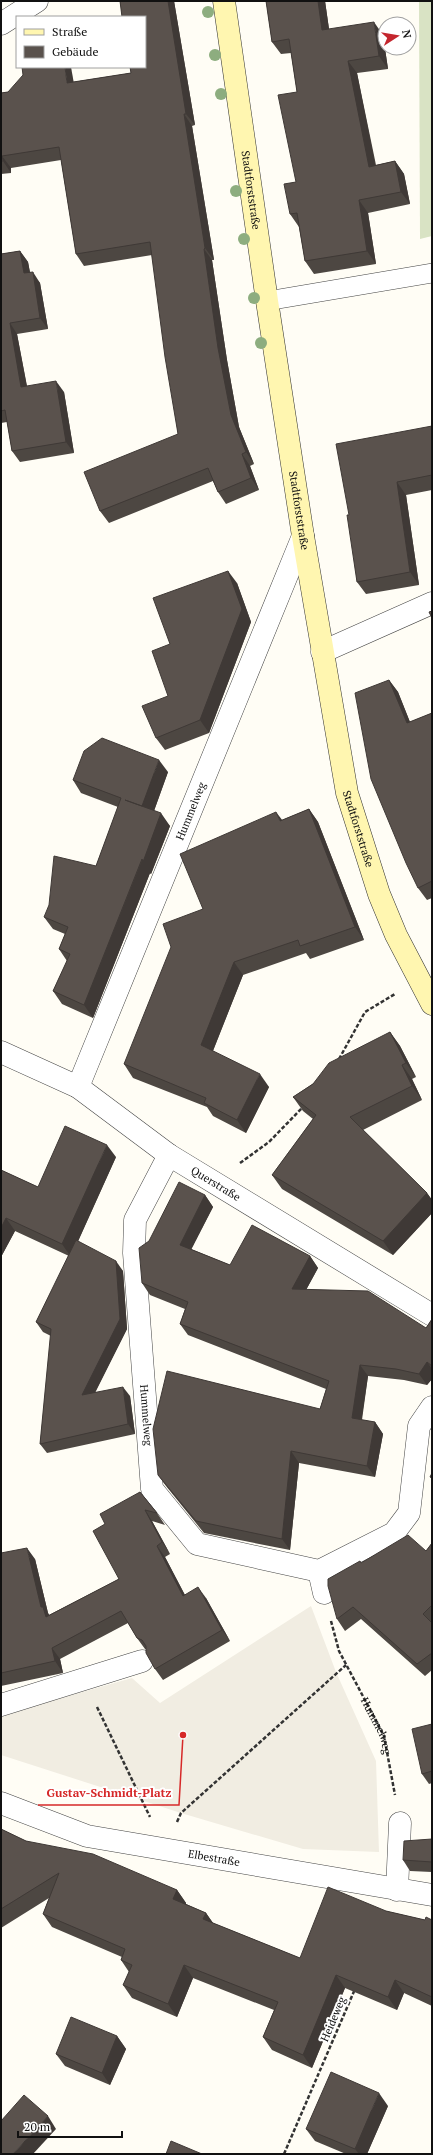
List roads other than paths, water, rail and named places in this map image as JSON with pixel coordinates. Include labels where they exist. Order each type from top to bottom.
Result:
[{"type":"main road","name":"Stadtforststraße","points":[[224,1],[267,301],[303,536],[347,793],[379,894],[396,935],[432,1002]]},
{"type":"street","points":[[1,24],[37,1]]},
{"type":"street","name":"Hummelweg","points":[[78,1087],[303,536]]},
{"type":"street","points":[[322,652],[432,603]]},
{"type":"street","name":"Querstraße","points":[[1,1052],[78,1087],[169,1154],[432,1315]]},
{"type":"street","name":"Hummelweg","points":[[169,1154],[136,1220],[134,1246],[152,1489],[197,1544],[319,1571]]},
{"type":"street","points":[[324,1593],[319,1571],[394,1533],[409,1513],[420,1426],[432,1407]]},
{"type":"street","points":[[1,1705],[142,1661]]},
{"type":"street","name":"Elbestraße","points":[[1,1803],[87,1836],[166,1851],[432,1896]]},
{"type":"street","points":[[397,1890],[400,1823]]},
{"type":"lane","points":[[267,301],[432,273]]},
{"type":"place","name":"Gustav-Schmidt-Platz","points":[[183,1735]]}]
